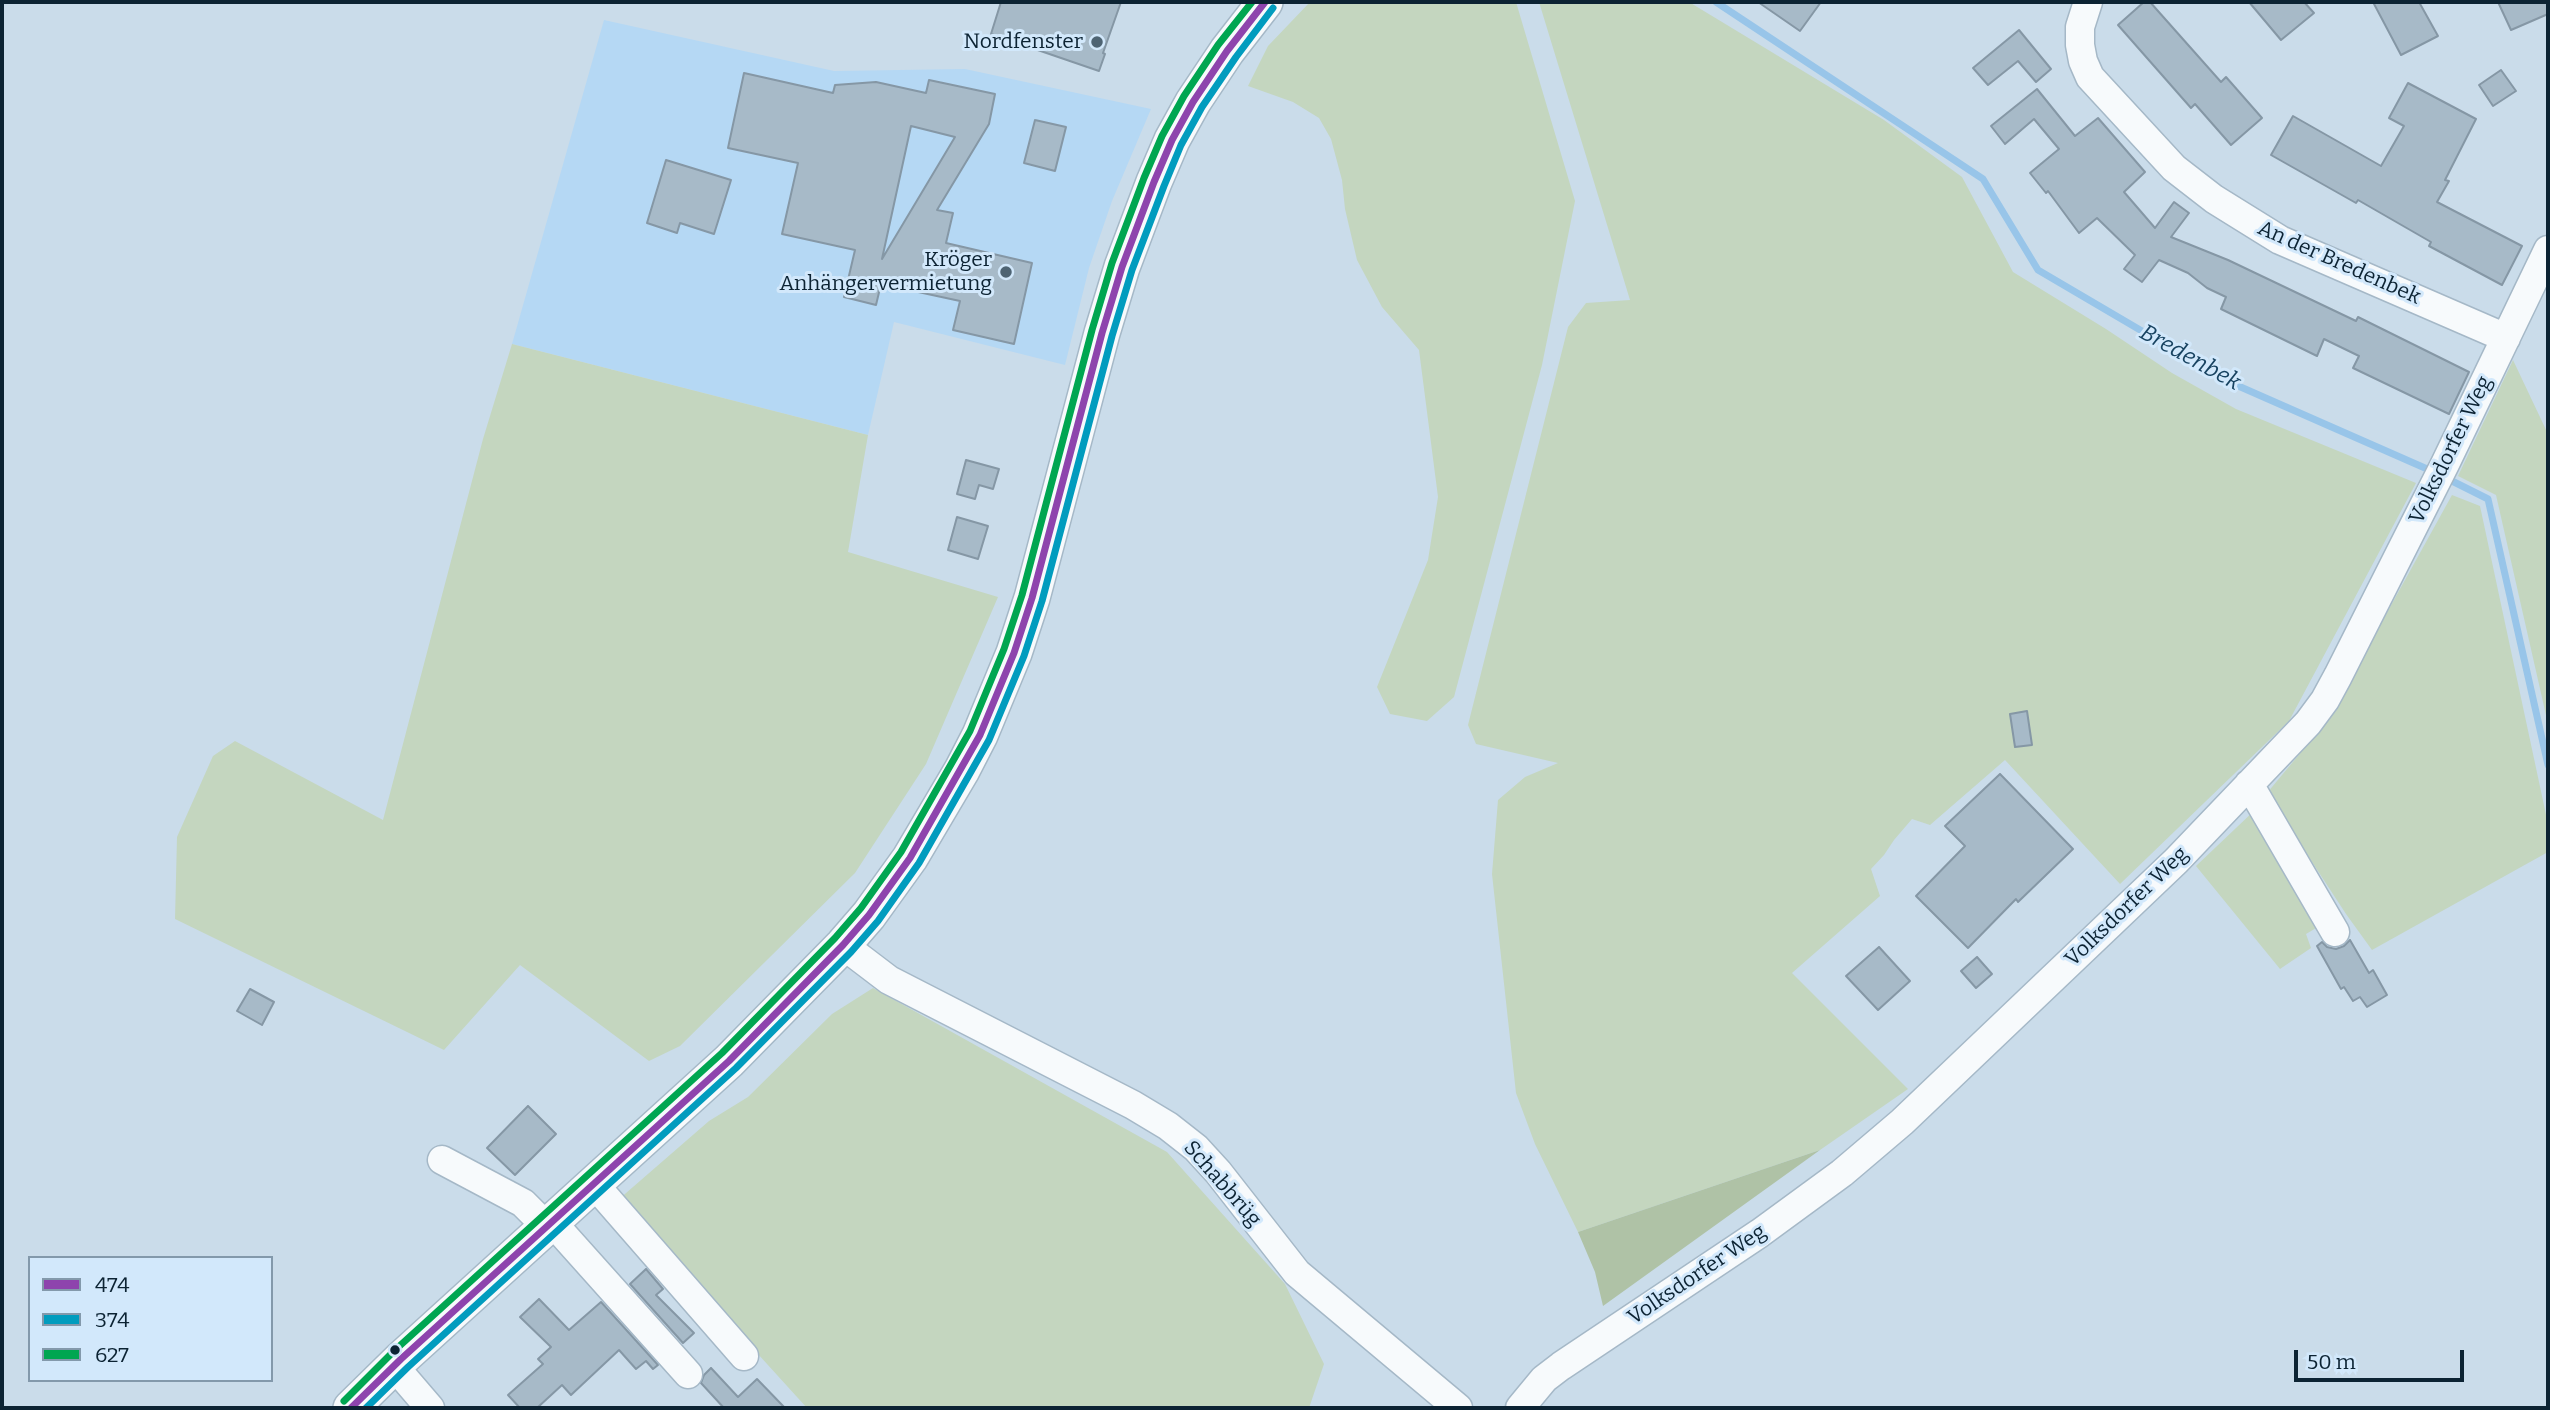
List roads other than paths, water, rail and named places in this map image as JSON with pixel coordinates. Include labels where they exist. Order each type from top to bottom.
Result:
[{"type":"main road","points":[[351,1408],[729,1061],[843,945],[869,915],[910,858],[980,735],[1014,653],[1032,598],[1102,333],[1141,216],[1172,140],[1227,51],[1265,2]]},
{"type":"street","name":"An der Bredenbek","points":[[2088,2],[2080,27],[2080,45],[2090,77],[2174,167],[2214,199],[2280,240],[2506,338]]},
{"type":"street","name":"Volksdorfer Weg","points":[[1521,1408],[1544,1379],[1760,1233],[1852,1165],[1902,1122],[2167,870],[2308,723],[2325,701],[2440,474],[2548,250]]},
{"type":"street","points":[[2249,784],[2335,933]]},
{"type":"street","name":"Schabbrüg","points":[[843,945],[888,979],[1133,1105],[1168,1126],[1196,1148],[1218,1172],[1297,1273],[1458,1408]]},
{"type":"street","points":[[443,1160],[523,1203],[550,1224],[688,1374]]},
{"type":"street","points":[[594,1184],[744,1356]]},
{"type":"street","points":[[394,1366],[430,1408]]},
{"type":"waterway","name":"Bredenbek","points":[[1716,2],[1983,179],[2038,270],[2227,381],[2434,472]]},
{"type":"waterway","name":"Bredenbek","points":[[2444,477],[2488,499],[2548,765]]},
{"type":"place","name":"Nordfenster","points":[[1097,42]]},
{"type":"place","name":"Kröger Anhängervermietung","points":[[1006,272]]}]
